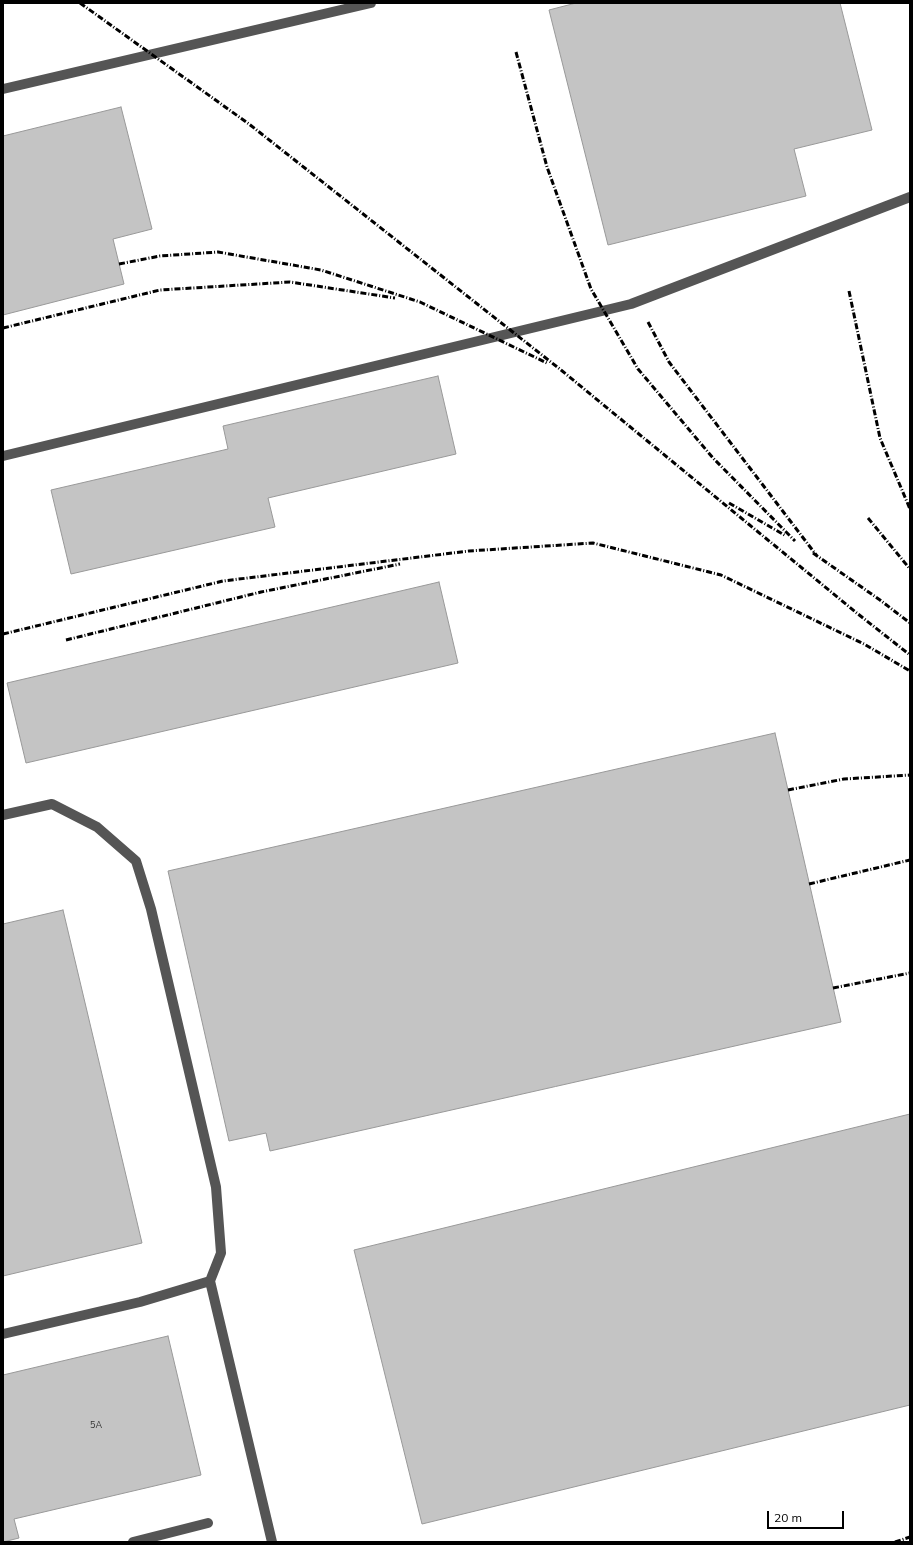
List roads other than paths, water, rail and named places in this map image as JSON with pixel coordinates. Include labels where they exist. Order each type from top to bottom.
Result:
[{"type":"lane","points":[[3,89],[371,3]]},
{"type":"lane","points":[[3,456],[631,304],[910,197]]},
{"type":"lane","points":[[3,815],[52,804],[97,827],[136,861],[151,909],[216,1187],[221,1253],[210,1281],[272,1542]]},
{"type":"lane","points":[[3,1334],[140,1302],[210,1281]]},
{"type":"lane","points":[[133,1542],[208,1523]]},
{"type":"railway","points":[[80,3],[249,124],[561,370],[910,655]]},
{"type":"railway","points":[[516,52],[547,167],[591,289],[638,369],[713,458],[795,541]]},
{"type":"railway","points":[[119,264],[160,256],[218,252],[321,270],[420,302],[547,363]]},
{"type":"railway","points":[[3,328],[160,290],[290,282],[395,298]]},
{"type":"railway","points":[[849,291],[880,438],[910,509]]},
{"type":"railway","points":[[648,322],[669,362],[817,556]]},
{"type":"railway","points":[[729,503],[786,536]]},
{"type":"railway","points":[[868,518],[910,569]]},
{"type":"railway","points":[[3,634],[223,581],[469,551],[593,543],[721,575],[864,644],[910,671]]},
{"type":"railway","points":[[813,553],[910,623]]},
{"type":"railway","points":[[66,640],[261,592],[400,564]]},
{"type":"railway","points":[[788,790],[844,779],[910,775]]},
{"type":"railway","points":[[809,884],[910,860]]},
{"type":"railway","points":[[833,988],[910,973]]},
{"type":"railway","points":[[895,1542],[910,1537]]}]
